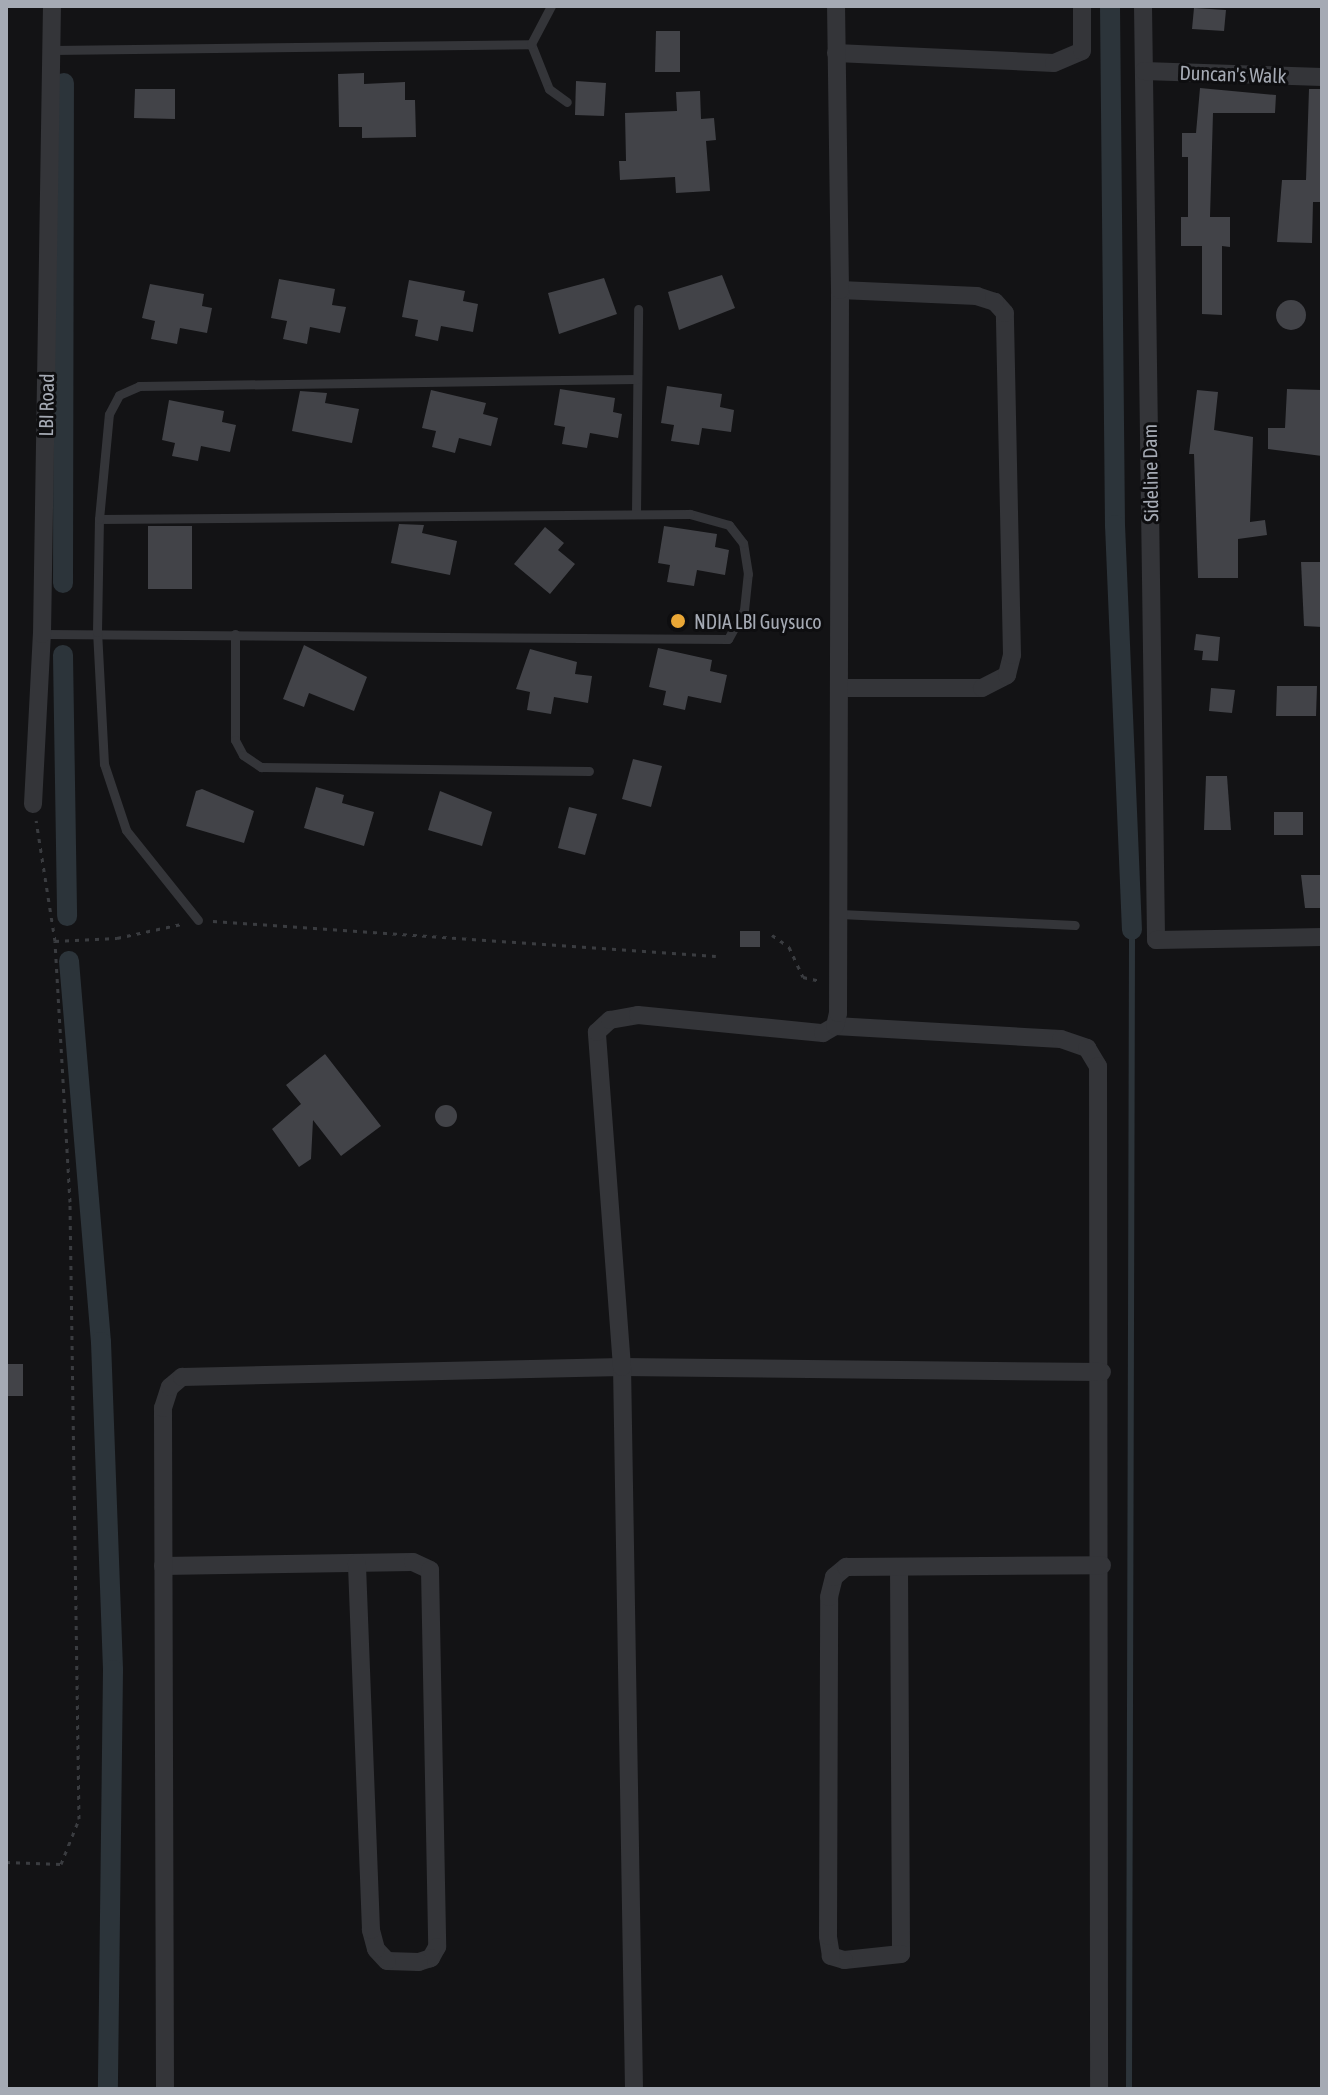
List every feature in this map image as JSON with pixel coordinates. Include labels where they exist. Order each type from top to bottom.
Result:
[{"type":"street","name":"LBI Road","points":[[33,804],[42,634],[59,50],[52,6]]},
{"type":"street","points":[[835,1026],[840,914],[840,290],[836,6]]},
{"type":"street","points":[[836,53],[1054,63],[1082,51],[1082,6]]},
{"type":"street","name":"Sideline Dam","points":[[1143,6],[1160,940],[1322,937]]},
{"type":"street","name":"Duncan's Walk","points":[[1144,71],[1322,77]]},
{"type":"street","points":[[840,290],[977,296],[995,302],[1005,313],[1012,655],[1007,675],[982,688],[840,688]]},
{"type":"street","points":[[634,2089],[622,1367],[597,1032],[610,1020],[638,1015],[823,1033],[835,1026],[1061,1039],[1087,1048],[1098,1066],[1102,1372],[1099,2089]]},
{"type":"street","points":[[165,2089],[163,1408],[170,1387],[182,1377],[622,1367],[1102,1372]]},
{"type":"street","points":[[163,1566],[413,1562],[430,1570],[434,1587],[437,1947],[431,1958],[419,1962],[387,1961],[376,1949],[371,1930],[357,1563]]},
{"type":"street","points":[[899,1568],[901,1954],[844,1960],[831,1956],[828,1936],[829,1597],[834,1577],[846,1567],[1102,1565]]},
{"type":"lane","points":[[551,6],[531,44],[549,89],[567,102]]},
{"type":"lane","points":[[59,50],[531,44]]},
{"type":"lane","points":[[636,514],[638,309]]},
{"type":"lane","points":[[198,920],[126,830],[104,764],[97,632],[99,519],[109,414],[119,395],[139,386],[637,379]]},
{"type":"lane","points":[[42,634],[97,632],[728,639],[744,610],[748,574],[743,543],[729,525],[690,514],[99,519]]},
{"type":"lane","points":[[235,634],[235,740],[243,755],[261,767],[589,771]]},
{"type":"lane","points":[[840,914],[1075,925]]},
{"type":"path","points":[[6,1862],[61,1864],[79,1819],[70,1202],[55,941],[33,804]]},
{"type":"path","points":[[55,941],[89,940],[198,920],[716,956]]},
{"type":"path","points":[[772,935],[789,947],[803,977],[839,985]]},
{"type":"building","points":[[1194,8],[1226,10],[1224,31],[1192,29]]},
{"type":"building","points":[[656,31],[680,31],[680,72],[655,72]]},
{"type":"building","points":[[364,73],[364,84],[405,82],[405,100],[415,100],[416,137],[362,138],[362,127],[339,127],[338,74]]},
{"type":"building","points":[[576,81],[606,83],[604,116],[575,115]]},
{"type":"building","points":[[1200,88],[1276,95],[1275,113],[1213,113],[1210,217],[1230,217],[1230,247],[1222,246],[1222,315],[1202,314],[1202,246],[1181,246],[1181,217],[1188,217],[1188,157],[1182,157],[1182,133],[1196,133]]},
{"type":"building","points":[[135,89],[175,89],[175,119],[134,118]]},
{"type":"building","points":[[1309,89],[1322,89],[1322,202],[1313,202],[1312,243],[1277,242],[1282,180],[1306,180]]},
{"type":"building","points":[[700,91],[701,119],[714,118],[716,140],[706,141],[710,191],[676,193],[675,177],[620,180],[619,161],[626,161],[625,113],[677,111],[676,92]]},
{"type":"building","points":[[722,275],[735,308],[679,330],[668,292]]},
{"type":"building","points":[[604,278],[617,314],[559,334],[548,293]]},
{"type":"building","points":[[279,279],[335,289],[332,305],[346,307],[340,333],[310,327],[307,344],[283,339],[287,321],[271,318]]},
{"type":"building","points":[[409,280],[465,291],[463,301],[478,304],[473,332],[441,326],[438,341],[415,336],[418,320],[402,317]]},
{"type":"building","points":[[150,284],[204,294],[202,306],[212,308],[207,333],[180,328],[177,344],[151,339],[155,321],[142,318]]},
{"type":"building","points":[[1291,300],[1302,304],[1306,315],[1302,326],[1291,330],[1280,326],[1276,315],[1280,304]]},
{"type":"building","points":[[667,386],[722,394],[720,407],[734,410],[731,432],[702,428],[699,445],[671,441],[674,425],[661,423]]},
{"type":"building","points":[[560,389],[615,398],[613,412],[622,414],[618,438],[590,433],[587,448],[562,444],[565,427],[554,425]]},
{"type":"building","points":[[1287,389],[1322,390],[1322,456],[1268,449],[1268,428],[1285,428]]},
{"type":"building","points":[[431,390],[486,403],[483,414],[498,418],[491,446],[459,438],[455,453],[432,447],[436,431],[422,428]]},
{"type":"building","points":[[1197,390],[1218,392],[1214,430],[1253,437],[1250,522],[1265,520],[1267,535],[1238,539],[1238,578],[1198,578],[1194,454],[1189,454]]},
{"type":"building","points":[[300,391],[327,393],[325,403],[359,409],[352,443],[292,431]]},
{"type":"building","points":[[169,400],[224,411],[222,422],[236,425],[230,452],[201,446],[198,461],[172,456],[175,443],[162,440]]},
{"type":"building","points":[[399,524],[424,525],[422,533],[457,541],[450,575],[391,563]]},
{"type":"building","points":[[148,526],[192,526],[192,589],[148,589]]},
{"type":"building","points":[[664,526],[717,534],[715,547],[729,550],[725,575],[697,570],[694,586],[667,582],[670,565],[658,563]]},
{"type":"building","points":[[545,527],[564,543],[558,550],[575,564],[550,594],[514,564]]},
{"type":"building","points":[[1301,562],[1322,562],[1322,627],[1304,626]]},
{"type":"building","points":[[1196,634],[1220,637],[1218,661],[1202,660],[1203,651],[1194,650]]},
{"type":"building","points":[[304,645],[367,677],[354,711],[309,693],[304,707],[283,699]]},
{"type":"building","points":[[658,648],[712,660],[710,671],[727,675],[721,703],[688,696],[685,710],[663,705],[666,691],[649,687]]},
{"type":"building","points":[[530,649],[577,662],[575,674],[592,676],[588,703],[554,697],[551,714],[527,710],[530,692],[516,689]]},
{"type":"building","points":[[1277,686],[1317,686],[1316,716],[1276,716]]},
{"type":"building","points":[[1211,688],[1235,690],[1232,713],[1209,711]]},
{"type":"building","points":[[633,759],[662,766],[651,807],[622,799]]},
{"type":"building","points":[[1206,776],[1227,776],[1231,830],[1204,830]]},
{"type":"building","points":[[316,787],[344,795],[342,803],[374,812],[364,846],[304,828]]},
{"type":"building","points":[[202,789],[254,811],[244,843],[186,826],[196,791]]},
{"type":"building","points":[[440,791],[492,812],[482,846],[428,830]]},
{"type":"building","points":[[569,807],[597,814],[585,855],[558,848]]},
{"type":"building","points":[[1274,812],[1303,812],[1303,835],[1274,835]]},
{"type":"building","points":[[1301,875],[1322,875],[1322,908],[1305,908]]},
{"type":"building","points":[[740,931],[760,931],[760,947],[740,947]]},
{"type":"building","points":[[325,1054],[381,1126],[341,1156],[313,1120],[311,1159],[299,1167],[272,1129],[301,1104],[286,1085]]},
{"type":"building","points":[[446,1105],[454,1108],[457,1116],[454,1124],[446,1127],[438,1124],[435,1116],[438,1108]]},
{"type":"building","points":[[6,1364],[23,1364],[23,1396],[6,1396]]},
{"type":"waterway","points":[[1110,6],[1115,525],[1132,930]]},
{"type":"waterway","points":[[63,583],[64,83]]},
{"type":"waterway","points":[[63,655],[67,916]]},
{"type":"waterway","points":[[1129,2089],[1132,930]]},
{"type":"waterway","points":[[69,961],[101,1342],[113,1670],[108,2089]]},
{"type":"place","name":"NDIA LBI Guysuco","points":[[678,621]]}]
